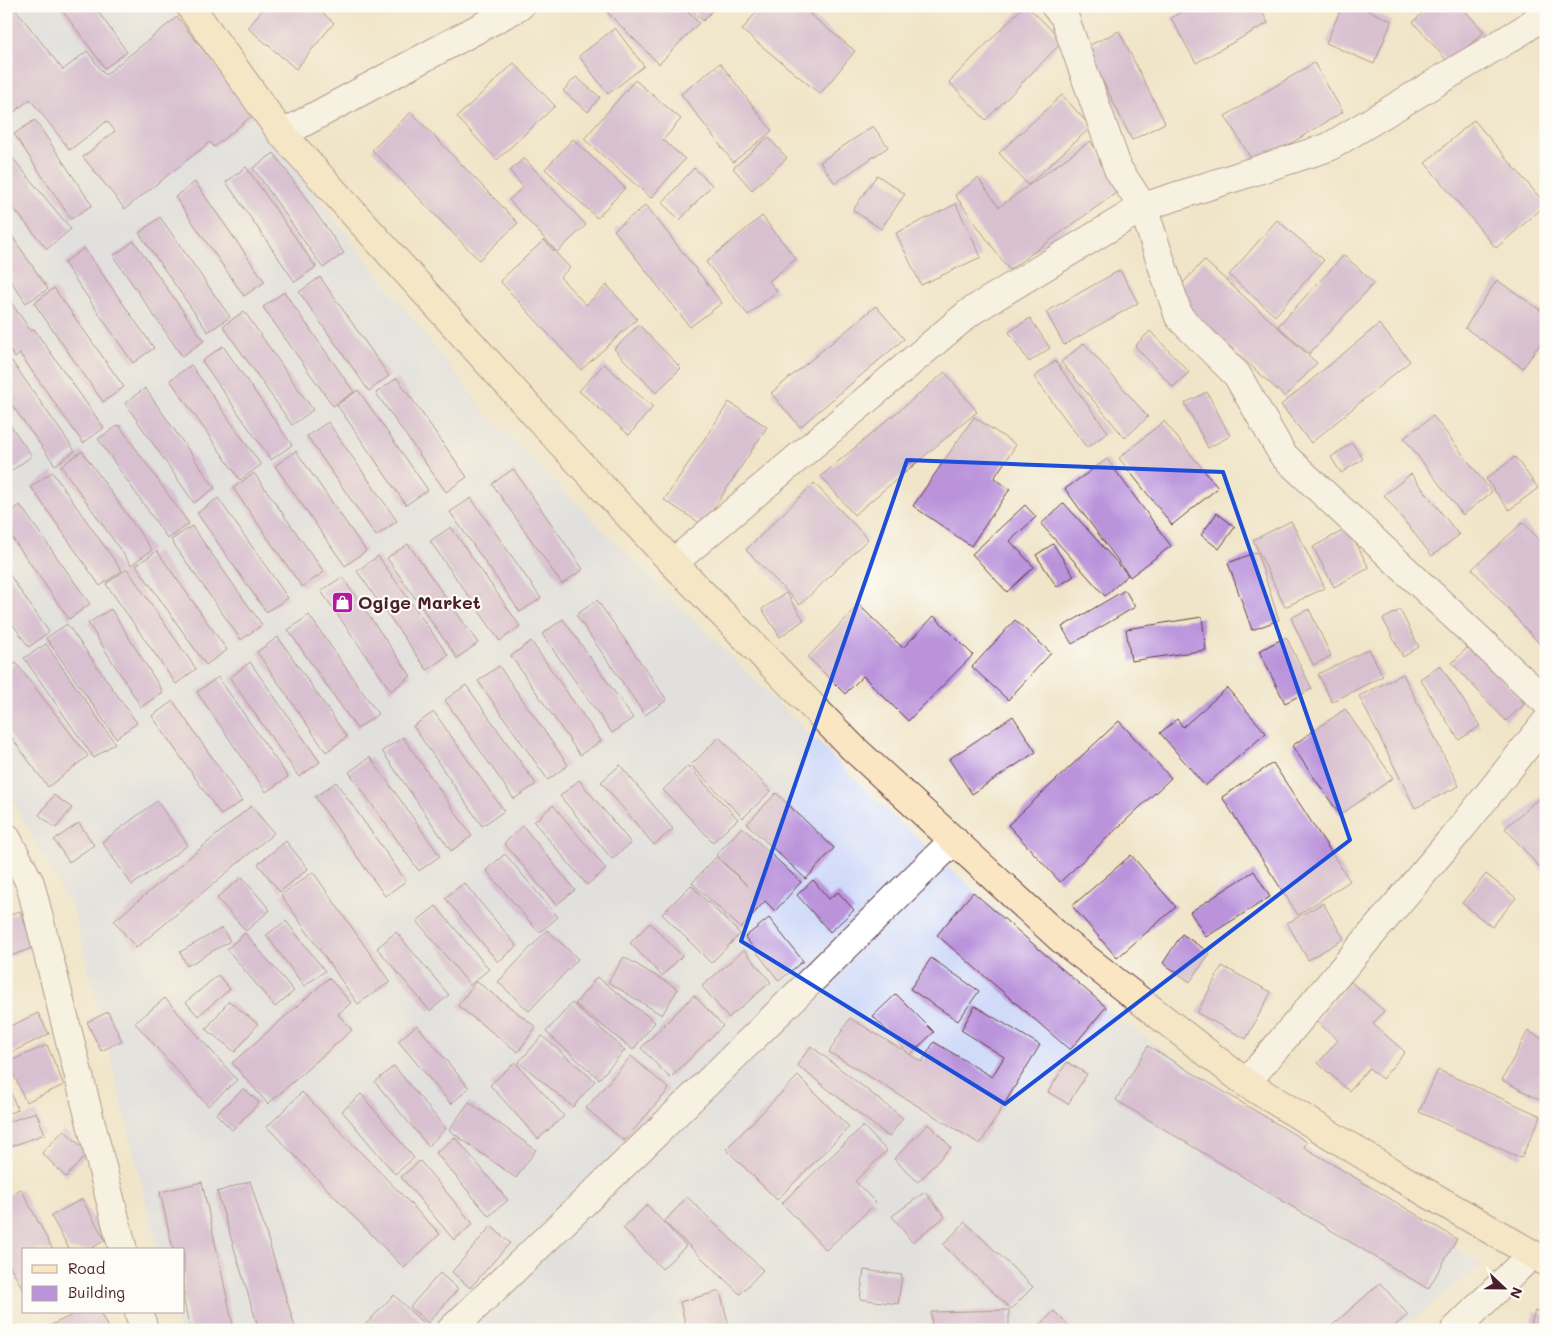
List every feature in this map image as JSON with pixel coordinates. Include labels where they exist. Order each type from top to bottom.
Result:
[{"type":"street","points":[[190,6],[282,134],[560,442],[673,563],[852,747],[1061,938],[1246,1083],[1538,1258],[1454,1330]]},
{"type":"street","points":[[282,134],[520,6]]},
{"type":"street","points":[[1055,6],[1064,16],[1118,169],[1143,208],[1179,316],[1237,375],[1283,454],[1546,702]]},
{"type":"street","points":[[673,563],[970,312],[1143,208],[1329,147],[1523,30],[1546,13]]},
{"type":"street","points":[[1246,1083],[1462,826],[1546,722]]},
{"type":"street","points":[[6,837],[30,883],[123,1248]]},
{"type":"street","points":[[451,1330],[640,1148],[954,840]]},
{"type":"street","points":[[140,1314],[144,1330]]},
{"type":"highlighted area","points":[[907,460],[1223,472],[1350,840],[1005,1104],[741,941]]},
{"type":"shaded area","name":"Ogige Market","points":[[6,6],[168,6],[490,418],[887,811],[1108,1012],[1481,1265],[1400,1330],[178,1330],[174,1314],[185,1314],[185,1248],[158,1248],[75,915],[6,788]]},
{"type":"building","points":[[6,6],[13,6],[63,70],[87,51],[105,75],[177,17],[254,114],[214,147],[210,142],[125,209],[83,157],[115,131],[107,121],[70,150],[30,99],[6,119]]},
{"type":"building","points":[[59,6],[94,6],[127,52],[105,68]]},
{"type":"building","points":[[265,6],[315,6],[334,23],[296,69],[248,28]]},
{"type":"building","points":[[601,6],[682,6],[699,23],[659,64]]},
{"type":"building","points":[[687,6],[716,6],[703,21]]},
{"type":"building","points":[[761,6],[800,6],[855,51],[820,94],[742,30]]},
{"type":"building","points":[[1024,6],[1027,6],[1063,41],[986,120],[949,82]]},
{"type":"building","points":[[1192,6],[1259,6],[1268,23],[1196,63],[1171,18]]},
{"type":"building","points":[[1342,6],[1358,6],[1392,21],[1374,64],[1326,43]]},
{"type":"building","points":[[1430,6],[1461,6],[1484,32],[1449,63],[1413,22]]},
{"type":"building","points":[[615,28],[644,66],[608,94],[579,56]]},
{"type":"building","points":[[1119,31],[1165,123],[1132,140],[1086,47]]},
{"type":"building","points":[[514,63],[555,106],[497,160],[457,117]]},
{"type":"building","points":[[720,63],[772,131],[733,162],[681,94]]},
{"type":"building","points":[[1314,63],[1343,112],[1255,165],[1225,116]]},
{"type":"building","points":[[576,77],[600,97],[588,112],[563,91]]},
{"type":"building","points":[[635,80],[681,119],[663,140],[685,159],[651,198],[584,139]]},
{"type":"building","points":[[1062,95],[1091,127],[1028,185],[999,153]]},
{"type":"building","points":[[411,112],[518,223],[479,260],[372,150]]},
{"type":"building","points":[[35,120],[92,205],[71,219],[14,134]]},
{"type":"building","points":[[1474,120],[1546,205],[1496,248],[1425,163]]},
{"type":"building","points":[[873,126],[888,147],[835,183],[820,162]]},
{"type":"building","points":[[768,137],[787,158],[752,190],[733,168]]},
{"type":"building","points":[[573,139],[625,188],[597,218],[545,169]]},
{"type":"building","points":[[1090,141],[1123,188],[1009,270],[955,195],[978,178],[999,207]]},
{"type":"building","points":[[6,150],[71,229],[47,249],[6,199]]},
{"type":"building","points":[[274,153],[344,253],[323,268],[253,168]]},
{"type":"building","points":[[524,158],[586,225],[557,252],[509,200],[523,187],[510,171]]},
{"type":"building","points":[[246,167],[316,267],[295,282],[226,182]]},
{"type":"building","points":[[694,168],[712,185],[680,220],[662,203]]},
{"type":"building","points":[[877,175],[905,194],[881,229],[853,210]]},
{"type":"building","points":[[195,182],[265,282],[244,296],[175,197]]},
{"type":"building","points":[[956,204],[981,257],[921,285],[896,233]]},
{"type":"building","points":[[646,205],[722,303],[690,327],[614,230]]},
{"type":"building","points":[[762,216],[796,259],[769,281],[777,291],[748,315],[706,262]]},
{"type":"building","points":[[160,217],[230,317],[208,332],[139,233]]},
{"type":"building","points":[[1277,220],[1324,260],[1275,316],[1229,275]]},
{"type":"building","points":[[6,227],[48,289],[26,303],[6,274]]},
{"type":"building","points":[[544,240],[570,268],[560,277],[586,305],[607,285],[637,319],[581,370],[500,281]]},
{"type":"building","points":[[134,241],[204,341],[182,356],[113,256]]},
{"type":"building","points":[[84,248],[154,348],[133,363],[64,263]]},
{"type":"building","points":[[1344,255],[1374,283],[1309,354],[1278,326]]},
{"type":"building","points":[[1204,260],[1317,363],[1285,397],[1173,294]]},
{"type":"building","points":[[1120,270],[1138,303],[1064,345],[1046,312]]},
{"type":"building","points":[[320,277],[389,376],[369,391],[299,292]]},
{"type":"building","points":[[1497,280],[1546,314],[1546,335],[1523,368],[1465,328]]},
{"type":"building","points":[[54,288],[124,387],[103,402],[34,303]]},
{"type":"building","points":[[284,292],[354,392],[333,406],[263,307]]},
{"type":"building","points":[[6,295],[31,331],[34,329],[104,428],[83,443],[20,354],[15,358],[6,345]]},
{"type":"building","points":[[876,306],[904,339],[800,427],[771,393]]},
{"type":"building","points":[[244,311],[313,410],[292,425],[223,326]]},
{"type":"building","points":[[1030,318],[1050,348],[1029,362],[1009,332]]},
{"type":"building","points":[[1379,324],[1410,361],[1311,443],[1281,405]]},
{"type":"building","points":[[639,325],[681,368],[656,393],[614,349]]},
{"type":"building","points":[[1150,331],[1189,372],[1173,387],[1135,346]]},
{"type":"building","points":[[1084,343],[1148,417],[1125,438],[1061,362]]},
{"type":"building","points":[[223,346],[292,445],[271,460],[202,361]]},
{"type":"building","points":[[6,353],[75,451],[55,465],[6,397]]},
{"type":"building","points":[[1055,361],[1108,432],[1087,448],[1034,377]]},
{"type":"building","points":[[604,364],[653,407],[629,435],[579,391]]},
{"type":"building","points":[[191,365],[261,465],[240,480],[170,380]]},
{"type":"building","points":[[945,372],[977,412],[854,515],[821,476]]},
{"type":"building","points":[[397,378],[467,477],[446,492],[376,393]]},
{"type":"building","points":[[145,388],[215,488],[194,503],[125,403]]},
{"type":"building","points":[[358,390],[428,490],[406,505],[337,405]]},
{"type":"building","points":[[1207,392],[1230,436],[1208,448],[1185,403]]},
{"type":"building","points":[[729,402],[767,427],[703,525],[664,500]]},
{"type":"building","points":[[1433,416],[1492,492],[1463,515],[1404,438]]},
{"type":"building","points":[[974,417],[1016,445],[994,478],[1010,489],[971,546],[913,506]]},
{"type":"building","points":[[6,419],[32,456],[11,471],[6,463]]},
{"type":"building","points":[[1164,421],[1218,488],[1172,525],[1119,458]]},
{"type":"building","points":[[328,422],[397,521],[376,536],[307,436]]},
{"type":"building","points":[[119,425],[189,524],[168,539],[98,439]]},
{"type":"building","points":[[1352,443],[1363,459],[1341,473],[1331,457]]},
{"type":"building","points":[[82,451],[152,550],[131,565],[61,466]]},
{"type":"building","points":[[296,451],[366,551],[345,566],[275,466]]},
{"type":"building","points":[[1515,457],[1538,488],[1509,510],[1486,479]]},
{"type":"building","points":[[1107,459],[1171,546],[1130,577],[1065,489]]},
{"type":"building","points":[[513,469],[583,569],[562,584],[492,484]]},
{"type":"building","points":[[52,472],[122,571],[100,586],[31,487]]},
{"type":"building","points":[[254,473],[324,572],[302,587],[233,488]]},
{"type":"building","points":[[1411,474],[1459,535],[1432,556],[1384,495]]},
{"type":"building","points":[[814,483],[868,539],[800,605],[746,550]]},
{"type":"building","points":[[218,498],[288,598],[266,612],[197,513]]},
{"type":"building","points":[[471,498],[541,598],[520,612],[450,512]]},
{"type":"building","points":[[1064,503],[1128,575],[1105,596],[1041,524]]},
{"type":"building","points":[[20,505],[90,604],[69,619],[6,529],[6,515]]},
{"type":"building","points":[[1025,505],[1036,517],[1010,541],[1034,567],[1007,592],[972,554]]},
{"type":"building","points":[[1217,513],[1235,527],[1219,549],[1201,535]]},
{"type":"building","points":[[1291,521],[1325,588],[1285,607],[1253,540]]},
{"type":"building","points":[[1523,522],[1546,547],[1546,651],[1472,569]]},
{"type":"building","points":[[192,526],[262,625],[241,640],[171,540]]},
{"type":"building","points":[[451,527],[520,626],[500,641],[430,541]]},
{"type":"building","points":[[1348,528],[1369,568],[1334,587],[1313,547]]},
{"type":"building","points":[[408,544],[478,643],[457,658],[387,558]]},
{"type":"building","points":[[1053,544],[1074,576],[1057,587],[1036,555]]},
{"type":"building","points":[[157,551],[227,650],[206,665],[136,565]]},
{"type":"building","points":[[1257,552],[1279,620],[1252,630],[1228,563]]},
{"type":"building","points":[[378,556],[448,655],[427,670],[357,571]]},
{"type":"building","points":[[127,569],[196,669],[176,684],[106,584]]},
{"type":"building","points":[[6,570],[49,632],[29,647],[6,615]]},
{"type":"building","points":[[342,577],[411,676],[391,691],[321,591]]},
{"type":"building","points":[[1125,590],[1135,607],[1072,644],[1062,627]]},
{"type":"building","points":[[786,593],[804,620],[780,637],[762,609]]},
{"type":"building","points":[[597,600],[667,700],[645,715],[576,615]]},
{"type":"building","points":[[859,605],[903,648],[934,616],[973,655],[908,721],[863,676],[845,694],[808,657]]},
{"type":"building","points":[[111,609],[163,692],[141,707],[88,623]]},
{"type":"building","points":[[1309,609],[1331,656],[1313,665],[1291,618]]},
{"type":"building","points":[[1400,610],[1419,647],[1403,657],[1383,619]]},
{"type":"building","points":[[309,615],[378,714],[357,729],[288,630]]},
{"type":"building","points":[[1202,617],[1206,650],[1131,661],[1126,629]]},
{"type":"building","points":[[563,619],[633,718],[612,733],[542,634]]},
{"type":"building","points":[[1015,620],[1051,653],[1008,700],[972,667]]},
{"type":"building","points":[[67,624],[137,723],[116,738],[46,638]]},
{"type":"building","points":[[278,637],[347,737],[326,752],[257,652]]},
{"type":"building","points":[[1286,637],[1312,689],[1285,703],[1259,651]]},
{"type":"building","points":[[531,641],[601,741],[580,755],[511,656]]},
{"type":"building","points":[[46,644],[115,743],[94,758],[24,658]]},
{"type":"building","points":[[1470,645],[1525,704],[1506,721],[1452,663]]},
{"type":"building","points":[[1369,649],[1383,676],[1332,702],[1318,674]]},
{"type":"building","points":[[250,662],[320,762],[299,777],[230,678]]},
{"type":"building","points":[[16,663],[88,756],[48,787],[6,730],[6,670]]},
{"type":"building","points":[[1440,665],[1480,726],[1459,740],[1420,679]]},
{"type":"building","points":[[499,666],[568,765],[548,780],[478,681]]},
{"type":"building","points":[[1403,674],[1459,786],[1415,808],[1359,696]]},
{"type":"building","points":[[218,677],[288,777],[266,792],[197,692]]},
{"type":"building","points":[[466,685],[536,784],[514,799],[445,700]]},
{"type":"building","points":[[1227,688],[1266,733],[1205,786],[1160,733],[1177,719],[1183,727]]},
{"type":"building","points":[[173,701],[242,801],[221,815],[152,716]]},
{"type":"building","points":[[1345,709],[1393,778],[1340,815],[1292,746]]},
{"type":"building","points":[[434,712],[504,811],[482,826],[413,726]]},
{"type":"building","points":[[1013,716],[1036,752],[972,794],[949,759]]},
{"type":"building","points":[[1119,721],[1171,778],[1060,882],[1008,825]]},
{"type":"building","points":[[403,737],[472,836],[451,851],[382,751]]},
{"type":"building","points":[[719,737],[771,791],[743,818],[691,765]]},
{"type":"building","points":[[370,757],[440,856],[419,871],[349,772]]},
{"type":"building","points":[[1273,763],[1350,881],[1298,915],[1222,797]]},
{"type":"building","points":[[620,765],[673,829],[654,845],[601,782]]},
{"type":"building","points":[[688,766],[738,819],[713,842],[663,790]]},
{"type":"building","points":[[579,780],[631,843],[612,859],[560,796]]},
{"type":"building","points":[[336,782],[406,881],[385,896],[315,797]]},
{"type":"building","points":[[1546,792],[1546,875],[1505,828]]},
{"type":"building","points":[[776,793],[834,848],[806,879],[747,824]]},
{"type":"building","points":[[54,795],[72,808],[56,828],[39,815]]},
{"type":"building","points":[[157,801],[188,845],[132,885],[102,842]]},
{"type":"building","points":[[553,805],[606,869],[587,885],[534,822]]},
{"type":"building","points":[[251,806],[274,833],[136,948],[114,921]]},
{"type":"building","points":[[79,823],[94,845],[69,862],[54,840]]},
{"type":"building","points":[[523,826],[575,890],[556,905],[504,843]]},
{"type":"building","points":[[742,827],[801,882],[775,911],[765,901],[741,928],[692,883],[716,857],[748,886],[716,855]]},
{"type":"building","points":[[286,841],[308,869],[280,892],[258,864]]},
{"type":"building","points":[[505,854],[558,917],[539,933],[486,870]]},
{"type":"building","points":[[1131,855],[1176,907],[1117,958],[1072,906]]},
{"type":"building","points":[[1254,871],[1270,897],[1206,937],[1190,912]]},
{"type":"building","points":[[313,872],[390,982],[358,1004],[281,895]]},
{"type":"building","points":[[1486,874],[1516,898],[1492,927],[1462,903]]},
{"type":"building","points":[[242,877],[270,910],[246,931],[217,898]]},
{"type":"building","points":[[813,880],[829,899],[838,892],[854,910],[830,932],[797,895]]},
{"type":"building","points":[[464,883],[517,946],[498,962],[445,898]]},
{"type":"building","points":[[691,885],[740,934],[711,963],[662,914]]},
{"type":"building","points":[[973,892],[1106,1007],[1070,1050],[937,935]]},
{"type":"building","points":[[1323,903],[1344,939],[1308,960],[1287,923]]},
{"type":"building","points":[[436,906],[489,969],[470,985],[417,921]]},
{"type":"building","points":[[20,911],[34,947],[6,958],[6,917]]},
{"type":"building","points":[[769,918],[803,961],[779,981],[745,937]]},
{"type":"building","points":[[286,921],[325,971],[304,986],[266,935]]},
{"type":"building","points":[[650,923],[682,956],[662,976],[630,943]]},
{"type":"building","points":[[222,928],[230,941],[187,966],[180,952]]},
{"type":"building","points":[[547,930],[578,959],[529,1011],[498,982]]},
{"type":"building","points":[[396,932],[449,995],[430,1011],[377,948]]},
{"type":"building","points":[[245,933],[294,991],[275,1007],[227,949]]},
{"type":"building","points":[[1182,934],[1210,953],[1190,982],[1163,963]]},
{"type":"building","points":[[744,950],[771,982],[728,1018],[702,986]]},
{"type":"building","points":[[624,957],[678,989],[662,1015],[608,982]]},
{"type":"building","points":[[931,958],[979,991],[958,1021],[910,989]]},
{"type":"building","points":[[1222,966],[1271,992],[1246,1039],[1197,1013]]},
{"type":"building","points":[[218,975],[230,989],[198,1016],[186,1002]]},
{"type":"building","points":[[597,977],[655,1022],[633,1050],[575,1004]]},
{"type":"building","points":[[329,978],[351,1003],[338,1014],[352,1030],[268,1104],[232,1063]]},
{"type":"building","points":[[476,981],[536,1027],[518,1052],[458,1006]]},
{"type":"building","points":[[1351,982],[1384,1011],[1373,1024],[1405,1052],[1382,1079],[1369,1068],[1349,1091],[1318,1063],[1338,1040],[1316,1021]]},
{"type":"building","points":[[896,994],[934,1032],[910,1055],[873,1016]]},
{"type":"building","points":[[694,995],[723,1026],[670,1078],[641,1048]]},
{"type":"building","points":[[165,998],[237,1080],[208,1106],[135,1023]]},
{"type":"building","points":[[229,1001],[258,1024],[235,1052],[206,1029]]},
{"type":"building","points":[[572,1003],[625,1050],[599,1079],[546,1032]]},
{"type":"building","points":[[975,1006],[1040,1045],[980,1144],[829,1052],[850,1018],[922,1062],[934,1042],[992,1077],[1004,1057],[961,1030]]},
{"type":"building","points":[[108,1012],[122,1041],[101,1051],[87,1022]]},
{"type":"building","points":[[38,1013],[49,1034],[6,1055],[6,1028]]},
{"type":"building","points":[[417,1025],[469,1088],[451,1104],[398,1041]]},
{"type":"building","points":[[1528,1031],[1546,1041],[1546,1089],[1540,1100],[1502,1080]]},
{"type":"building","points":[[542,1036],[595,1081],[573,1107],[519,1062]]},
{"type":"building","points":[[47,1045],[64,1085],[26,1102],[8,1062]]},
{"type":"building","points":[[811,1046],[903,1118],[889,1137],[797,1065]]},
{"type":"building","points":[[1148,1046],[1307,1142],[1304,1147],[1457,1239],[1428,1289],[1116,1100]]},
{"type":"building","points":[[631,1056],[669,1089],[624,1141],[586,1108]]},
{"type":"building","points":[[515,1062],[564,1116],[538,1139],[490,1085]]},
{"type":"building","points":[[1067,1062],[1087,1074],[1068,1104],[1048,1092]]},
{"type":"building","points":[[394,1066],[446,1129],[428,1146],[375,1082]]},
{"type":"building","points":[[1438,1070],[1541,1116],[1521,1158],[1419,1112]]},
{"type":"building","points":[[798,1076],[849,1127],[777,1200],[726,1149]]},
{"type":"building","points":[[6,1082],[18,1110],[6,1114]]},
{"type":"building","points":[[244,1088],[259,1103],[232,1130],[216,1114]]},
{"type":"building","points":[[302,1092],[440,1234],[404,1268],[267,1127]]},
{"type":"building","points":[[361,1094],[414,1158],[395,1174],[342,1111]]},
{"type":"building","points":[[469,1102],[536,1150],[516,1178],[449,1130]]},
{"type":"building","points":[[36,1112],[45,1134],[6,1148],[6,1123]]},
{"type":"building","points":[[928,1124],[951,1147],[918,1182],[894,1159]]},
{"type":"building","points":[[863,1126],[887,1151],[855,1181],[876,1203],[826,1250],[782,1203]]},
{"type":"building","points":[[64,1130],[88,1153],[66,1177],[42,1153]]},
{"type":"building","points":[[455,1137],[508,1200],[489,1216],[436,1153]]},
{"type":"building","points":[[420,1161],[473,1224],[454,1240],[401,1177]]},
{"type":"building","points":[[250,1181],[296,1330],[259,1330],[217,1192]]},
{"type":"building","points":[[202,1182],[234,1330],[190,1330],[185,1306],[185,1248],[173,1248],[160,1192]]},
{"type":"building","points":[[21,1189],[52,1248],[22,1248],[22,1287],[6,1259],[6,1197]]},
{"type":"building","points":[[925,1192],[945,1217],[912,1242],[892,1216]]},
{"type":"building","points":[[687,1197],[763,1270],[740,1294],[664,1222]]},
{"type":"building","points":[[82,1199],[105,1240],[92,1248],[69,1248],[51,1216]]},
{"type":"building","points":[[647,1205],[686,1246],[662,1269],[623,1228]]},
{"type":"building","points":[[965,1222],[1033,1287],[1011,1309],[943,1245]]},
{"type":"building","points":[[491,1226],[510,1243],[470,1288],[452,1272]]},
{"type":"building","points":[[864,1270],[902,1275],[898,1304],[860,1299]]},
{"type":"building","points":[[440,1273],[458,1289],[428,1323],[410,1307]]},
{"type":"building","points":[[1380,1283],[1408,1315],[1390,1330],[1327,1330]]},
{"type":"building","points":[[720,1291],[730,1330],[687,1330],[680,1302]]},
{"type":"building","points":[[394,1295],[423,1323],[416,1330],[360,1330]]},
{"type":"building","points":[[1009,1310],[1009,1330],[932,1330],[931,1312]]},
{"type":"building","points":[[1054,1311],[1073,1330],[1036,1330]]},
{"type":"building","points":[[1535,1311],[1546,1315],[1546,1330],[1529,1330]]},
{"type":"building","points":[[75,1314],[101,1314],[109,1330],[51,1330],[49,1326]]},
{"type":"place","name":"Ogige Market","points":[[342,603]]}]
